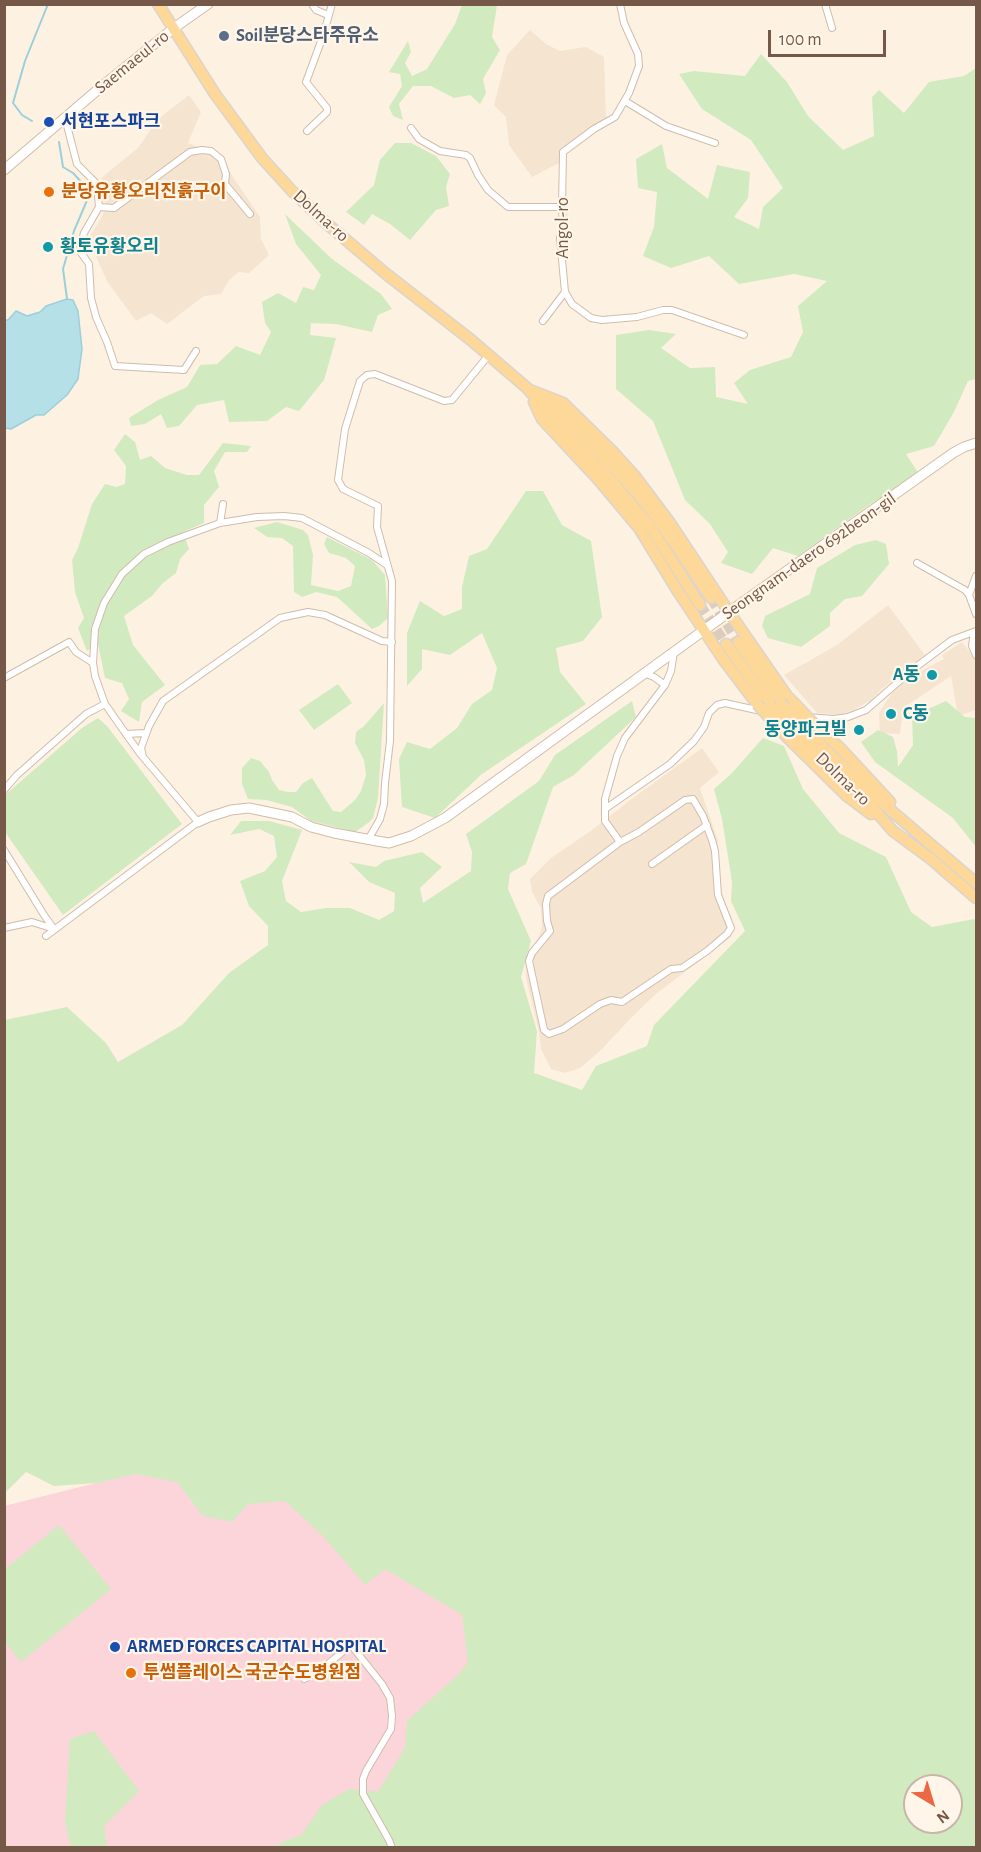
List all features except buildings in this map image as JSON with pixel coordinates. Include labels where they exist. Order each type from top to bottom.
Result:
[{"type":"main road","name":"Dolma-ro","points":[[158,4],[215,94],[262,158],[292,191],[385,273],[526,388],[650,525],[700,605]]},
{"type":"main road","name":"Dolma-ro","points":[[526,388],[556,407],[637,493],[660,522],[711,598]]},
{"type":"main road","points":[[526,388],[563,403],[634,475],[787,696],[869,779],[914,830]]},
{"type":"main road","points":[[526,388],[542,419],[597,478],[639,528],[704,630],[757,704],[788,732]]},
{"type":"main road","name":"Dolma-ro","points":[[738,642],[776,704],[788,732],[870,806],[893,831],[931,859],[976,898]]},
{"type":"main road","name":"Dolma-ro","points":[[726,644],[776,704],[802,726],[860,784],[976,883]]},
{"type":"street","name":"Saemaeul-ro","points":[[4,170],[174,28],[207,4]]},
{"type":"street","points":[[312,4],[316,10],[328,15]]},
{"type":"street","points":[[307,131],[327,112],[327,108],[306,82],[332,4]]},
{"type":"street","name":"Angol-ro","points":[[565,292],[560,238],[563,229],[563,152],[615,117],[625,101],[639,66],[638,54],[624,23],[620,4]]},
{"type":"street","points":[[825,4],[832,28]]},
{"type":"street","points":[[625,101],[666,126],[715,143]]},
{"type":"street","points":[[65,118],[77,164],[97,184],[99,207],[84,233],[79,250],[90,264],[91,298],[115,366],[184,370],[196,351]]},
{"type":"street","points":[[411,128],[419,139],[440,151],[466,154],[488,190],[508,207],[562,207]]},
{"type":"street","points":[[99,207],[114,208],[190,152],[202,150],[211,151],[221,159],[226,174],[225,184],[250,214]]},
{"type":"street","points":[[543,321],[565,292],[572,304],[591,318],[602,320],[637,317],[672,310],[744,335]]},
{"type":"street","points":[[368,840],[380,819],[384,804],[390,741],[392,581],[377,527],[378,506],[343,489],[338,480],[345,429],[360,381],[367,375],[375,374],[444,401],[452,400],[488,356]]},
{"type":"street","name":"Seongnam-daero 692beon-gil","points":[[198,822],[231,810],[249,808],[292,817],[310,827],[368,840],[389,843],[411,836],[445,818],[953,453],[976,443]]},
{"type":"street","points":[[220,523],[223,504]]},
{"type":"street","points":[[46,936],[198,822],[143,758],[126,734],[105,704],[95,676],[93,663],[95,628],[104,603],[122,574],[144,554],[168,542],[220,523],[257,517],[284,516],[302,518],[388,565]]},
{"type":"street","points":[[917,563],[965,591],[969,595],[976,614]]},
{"type":"street","points":[[969,595],[976,576]]},
{"type":"street","points":[[143,758],[141,748],[146,733],[163,700],[280,618],[308,612],[325,615],[382,641],[392,642]]},
{"type":"street","points":[[975,631],[972,646],[976,655]]},
{"type":"street","points":[[605,809],[670,764],[694,741],[704,727],[709,713],[717,705],[725,703],[750,710],[791,716],[848,717],[866,710],[912,670],[952,640],[975,631]]},
{"type":"street","points":[[4,678],[69,642],[76,652],[93,663]]},
{"type":"street","points":[[620,842],[605,821],[605,799],[611,774],[625,738],[664,685],[671,671],[675,651]]},
{"type":"street","points":[[644,673],[664,685]]},
{"type":"street","points":[[4,790],[17,775],[86,714],[105,704]]},
{"type":"street","points":[[126,734],[146,733]]},
{"type":"street","points":[[693,799],[698,805],[715,851],[718,895],[731,928],[727,934],[682,968],[671,969],[622,1002],[611,1000],[600,1004],[564,1029],[549,1034],[544,1030],[529,961],[532,953],[550,932],[546,913],[548,896],[620,842],[639,832],[685,800],[693,799]]},
{"type":"street","points":[[652,864],[706,825]]},
{"type":"street","points":[[4,850],[54,929]]},
{"type":"street","points":[[4,928],[32,922],[54,929]]},
{"type":"street","points":[[304,1679],[318,1672],[351,1645],[382,1684],[390,1698],[391,1729],[366,1772],[363,1779],[363,1794],[392,1848]]},
{"type":"shaded area","points":[[530,30],[546,44],[560,51],[586,47],[604,57],[606,118],[560,151],[561,162],[532,177],[509,145],[506,117],[494,105],[507,55]]},
{"type":"shaded area","points":[[189,95],[201,112],[188,143],[224,158],[231,174],[260,217],[261,239],[269,255],[249,273],[239,272],[230,279],[221,294],[204,296],[167,324],[151,313],[136,321],[107,281],[88,239],[103,215],[107,192],[101,178],[138,148],[158,119]]},
{"type":"shaded area","points":[[888,605],[925,655],[871,700],[852,711],[841,715],[817,713],[784,675],[837,645]]},
{"type":"shaded area","points":[[962,642],[976,660],[976,710],[958,716],[951,676],[903,708],[900,734],[880,733],[879,713],[892,693],[911,676],[944,659],[942,655]]},
{"type":"shaded area","points":[[702,748],[719,772],[700,788],[718,841],[720,895],[734,927],[731,937],[656,994],[580,1068],[565,1073],[551,1069],[541,1049],[526,978],[525,954],[537,940],[542,927],[541,909],[532,892],[530,879],[551,858]]},
{"type":"shaded area","points":[[128,1474],[263,1476],[482,1586],[440,1847],[5,1847],[4,1506]]},
{"type":"green space","points":[[462,5],[497,5],[492,37],[500,50],[483,79],[486,93],[480,104],[470,95],[454,98],[431,86],[413,86],[399,104],[403,120],[393,116],[389,107],[402,86],[400,74],[389,72],[408,41],[411,52],[405,63],[412,76],[427,69],[455,24]]},
{"type":"green space","points":[[761,54],[787,82],[808,116],[843,150],[874,136],[872,97],[879,90],[904,113],[929,82],[964,76],[976,68],[976,379],[968,381],[954,412],[934,446],[906,454],[919,474],[869,505],[798,556],[773,548],[752,574],[721,563],[728,552],[710,524],[685,500],[653,421],[616,389],[616,335],[649,330],[676,334],[661,348],[690,368],[715,367],[716,397],[748,404],[734,383],[750,370],[791,357],[803,332],[798,306],[827,281],[794,274],[739,284],[709,256],[671,268],[643,256],[654,227],[657,192],[638,188],[636,159],[662,144],[667,168],[708,199],[717,165],[750,172],[748,198],[734,217],[759,229],[763,207],[783,188],[751,140],[702,109],[679,74],[694,71],[745,76]]},
{"type":"green space","points":[[395,143],[411,143],[436,156],[450,174],[446,187],[449,206],[436,210],[410,240],[390,224],[372,214],[364,225],[346,212],[374,185],[380,160]]},
{"type":"green space","points":[[285,214],[332,259],[381,294],[392,309],[378,315],[372,332],[336,324],[311,323],[310,335],[336,338],[324,380],[299,411],[286,407],[267,421],[229,422],[224,400],[197,405],[179,426],[167,428],[161,414],[145,424],[131,426],[129,418],[158,400],[187,387],[200,365],[217,364],[236,346],[260,355],[271,332],[265,323],[262,302],[278,293],[296,303],[303,287],[314,290],[321,275],[296,244]]},
{"type":"green space","points":[[125,434],[135,442],[140,460],[151,456],[165,468],[187,475],[199,475],[223,443],[251,446],[247,452],[225,452],[214,471],[219,487],[204,505],[204,523],[183,532],[189,549],[180,559],[176,573],[152,596],[124,616],[133,645],[165,685],[142,702],[139,722],[121,711],[129,699],[122,683],[105,678],[98,644],[87,651],[78,628],[84,618],[75,592],[72,560],[92,504],[105,484],[116,487],[125,484],[126,466],[114,450]]},
{"type":"green space","points":[[526,491],[543,491],[562,525],[591,541],[602,617],[583,641],[556,648],[560,672],[586,704],[482,774],[435,818],[402,807],[399,759],[407,742],[430,749],[457,728],[472,704],[492,690],[497,668],[482,633],[450,655],[422,649],[422,669],[407,686],[407,633],[420,601],[444,616],[462,609],[462,587],[469,556],[487,549]]},
{"type":"green space","points":[[277,522],[303,530],[308,535],[313,555],[311,585],[338,591],[351,586],[355,566],[346,558],[329,553],[324,544],[327,537],[372,560],[385,575],[388,618],[372,629],[337,597],[316,592],[302,597],[294,592],[293,546],[282,538],[267,537],[254,528]]},
{"type":"green space","points":[[876,540],[886,544],[889,564],[862,596],[845,599],[830,613],[830,626],[801,647],[768,638],[762,626],[765,616],[810,594],[817,568],[855,545]]},
{"type":"green space","points":[[338,684],[352,703],[314,730],[299,710]]},
{"type":"green space","points":[[632,701],[636,717],[574,775],[553,787],[526,864],[510,873],[508,889],[531,941],[521,977],[537,1031],[534,1073],[582,1090],[596,1066],[647,1046],[654,1025],[745,931],[731,901],[732,882],[722,819],[714,789],[731,774],[763,738],[784,746],[803,789],[839,833],[886,857],[911,912],[932,927],[974,919],[976,921],[976,1847],[276,1847],[282,1842],[301,1835],[322,1805],[349,1789],[378,1792],[405,1748],[407,1721],[459,1674],[468,1662],[462,1615],[385,1569],[365,1585],[323,1536],[285,1501],[248,1504],[232,1522],[203,1516],[177,1482],[135,1474],[97,1483],[54,1486],[26,1472],[5,1493],[5,1020],[67,1007],[106,1043],[118,1062],[182,1025],[229,973],[268,945],[268,926],[249,906],[240,881],[265,871],[277,857],[274,836],[259,829],[230,835],[241,821],[269,821],[302,830],[282,881],[286,901],[301,912],[326,908],[350,908],[379,920],[394,911],[395,893],[369,882],[349,862],[376,867],[384,861],[422,852],[442,867],[420,888],[423,903],[471,871],[472,852],[466,834],[539,781],[555,755]]},
{"type":"green space","points":[[946,701],[965,717],[976,718],[976,847],[953,818],[875,762],[861,742],[878,730],[893,737],[898,767],[913,745],[912,716]]},
{"type":"green space","points":[[384,703],[378,798],[373,818],[368,823],[355,832],[311,821],[292,807],[266,800],[248,799],[242,784],[242,768],[251,758],[260,761],[279,790],[296,792],[303,783],[312,778],[333,811],[341,812],[355,800],[361,791],[366,775],[364,760],[355,743],[356,732]]},
{"type":"green space","points":[[98,718],[107,726],[182,824],[63,915],[5,832],[5,795],[82,728]]},
{"type":"green space","points":[[59,1525],[111,1589],[21,1662],[5,1642],[5,1569]]},
{"type":"green space","points":[[94,1731],[139,1791],[104,1826],[107,1847],[71,1847],[65,1823],[70,1739]]},
{"type":"water","points":[[67,299],[73,300],[78,311],[82,349],[78,379],[67,395],[44,415],[36,415],[11,429],[5,428],[5,320],[8,320],[16,311],[27,316]]},
{"type":"waterway","points":[[32,121],[22,115],[13,103],[25,61],[48,4]]},
{"type":"waterway","points":[[59,142],[63,167],[73,173],[84,185],[88,198],[74,231],[63,269],[67,299]]},
{"type":"tunnel","points":[[711,598],[738,642]]},
{"type":"tunnel","points":[[700,605],[726,644]]},
{"type":"place","name":"Soil분당스타주유소","points":[[224,36]]},
{"type":"place","name":"서현포스파크","points":[[49,122]]},
{"type":"place","name":"분당유황오리진흙구이","points":[[49,192]]},
{"type":"place","name":"황토유황오리","points":[[48,247]]},
{"type":"place","name":"A동","points":[[932,675]]},
{"type":"place","name":"C동","points":[[891,714]]},
{"type":"place","name":"동양파크빌","points":[[859,730]]},
{"type":"place","name":"ARMED FORCES CAPITAL HOSPITAL","points":[[115,1647]]},
{"type":"place","name":"투썸플레이스 국군수도병원점","points":[[131,1673]]}]
